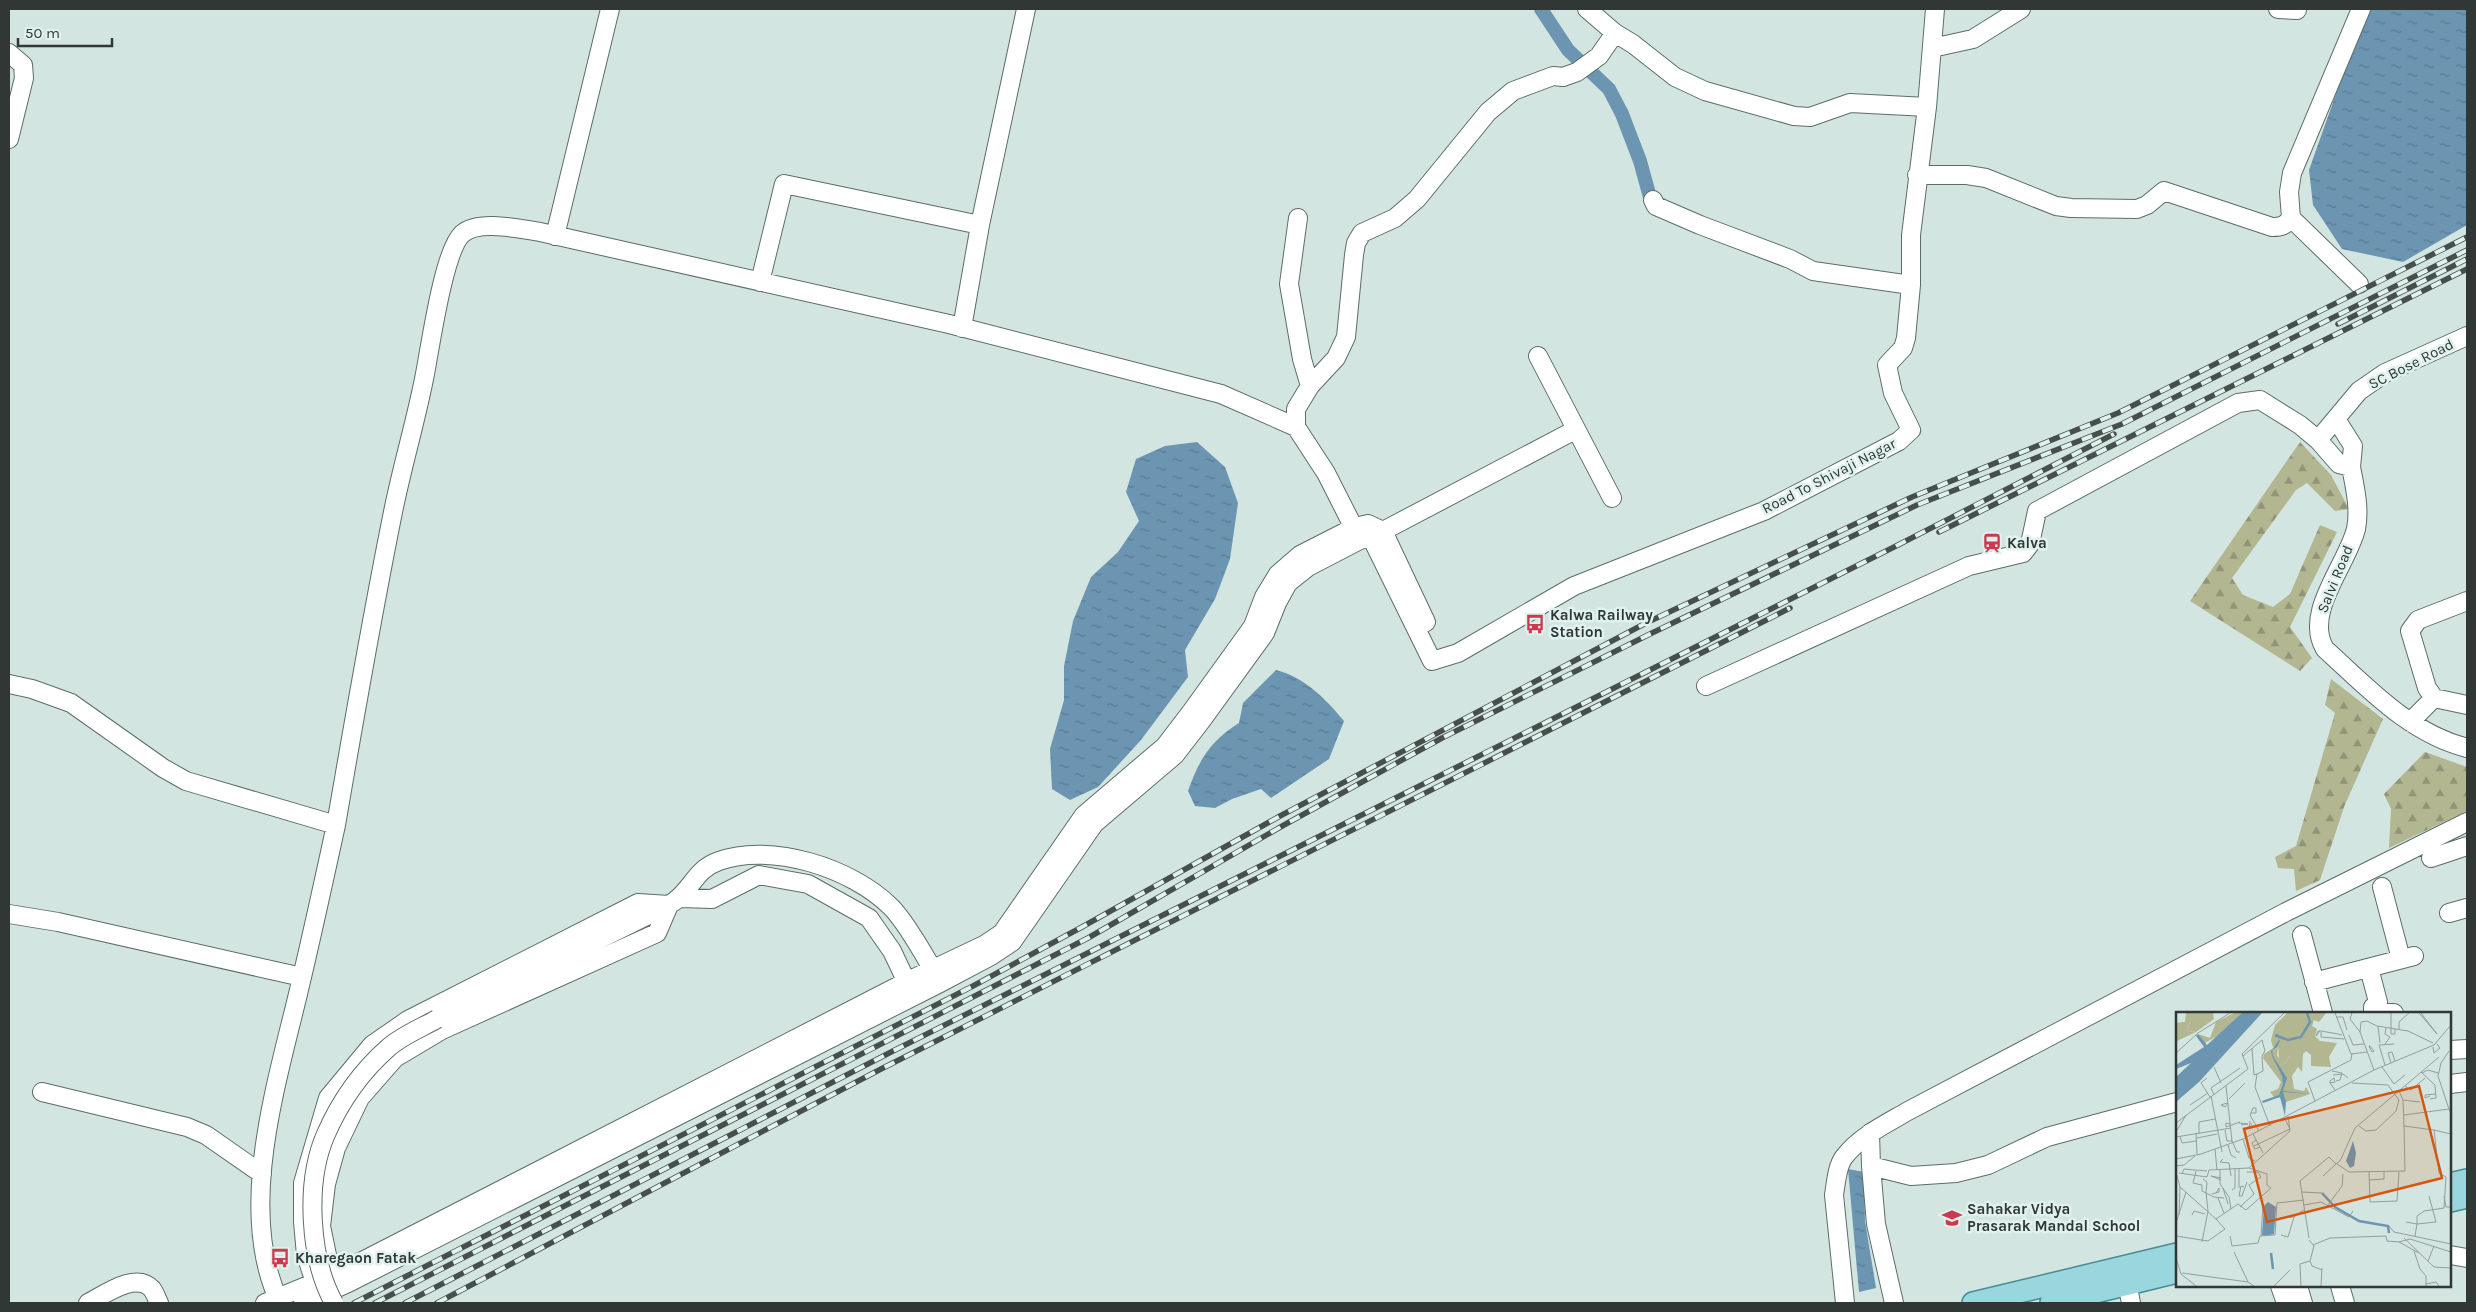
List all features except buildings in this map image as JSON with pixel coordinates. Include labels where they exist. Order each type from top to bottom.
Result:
[{"type":"main road","points":[[2451,1184],[2467,1180]]},
{"type":"main road","points":[[2451,1201],[2467,1197]]},
{"type":"main road","points":[[1973,1303],[2128,1285],[2176,1255]]},
{"type":"main road","points":[[2051,1303],[2176,1272]]},
{"type":"street","points":[[555,236],[610,9]]},
{"type":"street","points":[[962,328],[980,225],[1026,9]]},
{"type":"street","points":[[1587,9],[1615,33],[1690,86],[1794,116],[1810,117],[1850,103],[1927,108]]},
{"type":"street","name":"Road To Shivaji Nagar","points":[[1368,535],[1437,659],[1458,653],[1574,586],[1764,511],[1899,440],[1911,430],[1893,394],[1888,365],[1903,348],[1906,338],[1911,285],[1911,235],[1927,108],[1935,9]]},
{"type":"street","points":[[1932,48],[1973,39],[2021,9]]},
{"type":"street","points":[[2278,9],[2297,10]]},
{"type":"street","points":[[2359,284],[2291,218],[2289,192],[2292,174],[2361,9]]},
{"type":"street","points":[[1368,535],[1296,427],[1296,409],[1310,386],[1336,358],[1346,337],[1356,243],[1362,233],[1395,218],[1416,198],[1488,112],[1513,92],[1553,76],[1563,77],[1577,72],[1598,56],[1615,33]]},
{"type":"street","points":[[9,54],[23,65],[24,78],[9,139]]},
{"type":"street","points":[[1917,176],[1967,175],[1986,178],[2056,206],[2071,208],[2137,209],[2147,206],[2164,191],[2272,226],[2286,224],[2291,218]]},
{"type":"street","points":[[760,282],[784,184],[980,225]]},
{"type":"street","points":[[1652,200],[1656,206],[1700,225],[1790,258],[1813,271],[1911,285]]},
{"type":"street","points":[[1298,218],[1289,284],[1302,359],[1310,386]]},
{"type":"street","points":[[1296,427],[1221,394],[962,328],[555,236],[491,226],[465,232],[456,243],[440,293],[424,379],[394,510],[362,671],[336,825],[302,977],[276,1080],[260,1200],[262,1245],[274,1301],[326,1282],[936,976],[991,956],[1012,942],[1020,918],[1094,824],[1175,755],[1202,720],[1265,633],[1277,603],[1288,583],[1308,567],[1368,535],[1575,430]]},
{"type":"street","name":"SC Bose Road","points":[[2318,440],[2359,391],[2385,374],[2467,336]]},
{"type":"street","points":[[1538,356],[1612,498]]},
{"type":"street","points":[[1706,686],[1969,566],[2023,553],[2030,544],[2037,512],[2238,403],[2260,400],[2300,425],[2318,440],[2339,464],[2351,467]]},
{"type":"street","name":"Salvi Road","points":[[2336,419],[2353,446],[2351,467],[2357,499],[2356,529],[2320,615],[2320,640],[2325,649],[2383,702],[2419,729],[2467,748]]},
{"type":"street","points":[[2463,701],[2434,698],[2427,688],[2410,631],[2418,620],[2467,601]]},
{"type":"street","points":[[9,684],[32,689],[71,703],[163,768],[186,781],[336,825]]},
{"type":"street","points":[[2410,722],[2434,698]]},
{"type":"street","points":[[1845,1303],[1834,1194],[1836,1178],[1843,1158],[1870,1133],[1908,1110],[2286,912],[2467,822]]},
{"type":"street","points":[[2432,858],[2467,846]]},
{"type":"street","points":[[675,901],[437,1019],[389,1047],[352,1087],[325,1135],[312,1186],[314,1242],[326,1289],[322,1226],[326,1184],[336,1148],[360,1098],[395,1058],[442,1030],[657,933],[675,901],[699,872],[718,861],[748,853],[800,859],[863,883],[892,907],[936,976]]},
{"type":"street","points":[[326,1282],[306,1255],[302,1222],[303,1183],[328,1098],[372,1046],[408,1020],[638,903],[712,899],[758,875],[808,884],[869,918],[892,951],[910,989]]},
{"type":"street","points":[[2314,982],[2407,958],[2382,887]]},
{"type":"street","points":[[2449,913],[2467,908]]},
{"type":"street","points":[[9,914],[58,922],[302,977]]},
{"type":"street","points":[[2302,935],[2323,1012]]},
{"type":"street","points":[[2369,968],[2378,1002],[2377,1006],[2373,1008],[2375,1012]]},
{"type":"street","points":[[2451,1050],[2467,1049]]},
{"type":"street","points":[[2451,1084],[2467,1082]]},
{"type":"street","points":[[42,1092],[187,1127],[206,1135],[262,1174]]},
{"type":"street","points":[[1871,1166],[1911,1176],[1956,1172],[1988,1165],[2047,1137],[2176,1102]]},
{"type":"street","points":[[1870,1133],[1876,1224],[1894,1303]]},
{"type":"street","points":[[2451,1255],[2467,1258]]},
{"type":"street","points":[[88,1303],[128,1283],[141,1282],[152,1288],[159,1303]]},
{"type":"street","points":[[304,1303],[326,1282]]},
{"type":"street","points":[[2280,1287],[2286,1303]]},
{"type":"street","points":[[2298,1287],[2303,1303]]},
{"type":"street","points":[[2340,1287],[2345,1303]]},
{"type":"green space","points":[[2300,442],[2331,475],[2349,509],[2335,511],[2307,483],[2296,490],[2232,578],[2243,595],[2273,607],[2290,594],[2320,525],[2337,532],[2290,627],[2312,658],[2300,671],[2190,601]]},
{"type":"green space","points":[[2331,679],[2383,719],[2344,807],[2320,880],[2296,891],[2294,869],[2278,868],[2275,857],[2296,846],[2335,713],[2325,705]]},
{"type":"green space","points":[[2425,752],[2467,767],[2467,811],[2389,848],[2391,809],[2384,794]]},
{"type":"water","points":[[2366,9],[2467,9],[2467,225],[2403,262],[2342,249],[2313,205],[2309,170]]},
{"type":"water","points":[[1197,442],[1225,467],[1238,503],[1230,559],[1215,599],[1185,650],[1188,677],[1141,740],[1098,787],[1070,800],[1052,789],[1050,749],[1064,700],[1064,666],[1073,621],[1091,577],[1118,552],[1139,521],[1126,492],[1136,459],[1165,446]]},
{"type":"water","points":[[1276,670],[1305,683],[1329,704],[1344,721],[1329,759],[1271,798],[1261,789],[1232,799],[1215,808],[1195,806],[1188,791],[1201,761],[1220,737],[1239,723],[1243,703]]},
{"type":"water","points":[[1848,1169],[1864,1172],[1865,1221],[1876,1288],[1859,1292]]},
{"type":"waterway","points":[[1541,9],[1568,50],[1609,89],[1622,114],[1640,161],[1651,201]]},
{"type":"railway","points":[[354,1303],[973,986],[1280,816],[1646,623],[1912,497],[2118,413],[2467,237]]},
{"type":"railway","points":[[375,1303],[1088,938],[1284,825],[1442,738],[1652,633],[1917,505],[2122,424],[2467,250]]},
{"type":"railway","points":[[2338,324],[2467,259]]},
{"type":"railway","points":[[1939,532],[2467,269]]},
{"type":"railway","points":[[405,1303],[893,1051],[1898,545],[2114,434]]},
{"type":"railway","points":[[437,1303],[881,1069],[1790,608]]},
{"type":"place","name":"Kalva","points":[[1992,543]]},
{"type":"place","name":"Kalwa Railway Station","points":[[1535,624]]},
{"type":"place","name":"Sahakar Vidya Prasarak Mandal School","points":[[1952,1218]]},
{"type":"place","name":"Kharegaon Fatak","points":[[280,1258]]}]
